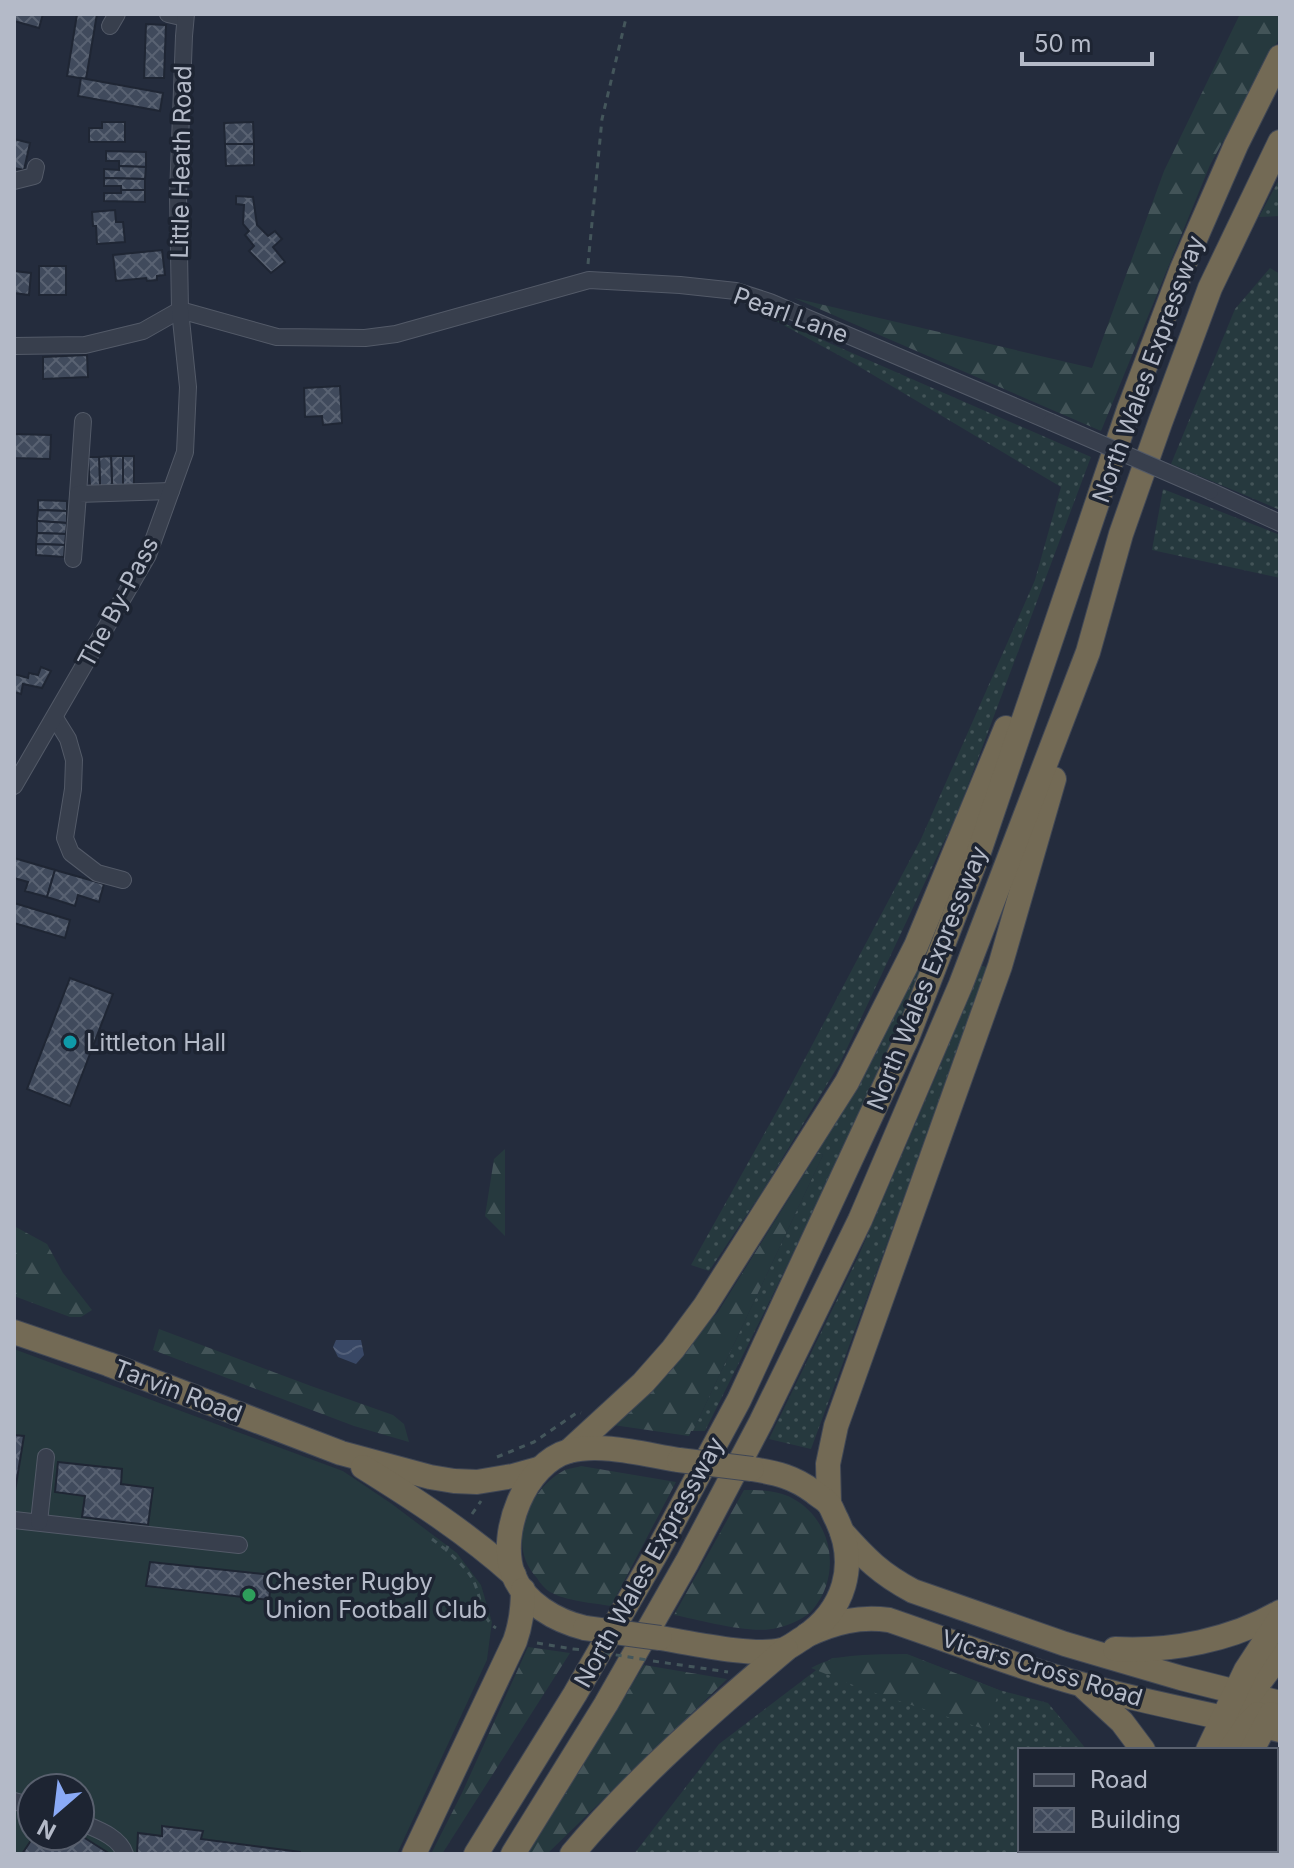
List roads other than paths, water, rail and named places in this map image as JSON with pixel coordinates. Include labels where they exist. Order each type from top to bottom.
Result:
[{"type":"highway","name":"North Wales Expressway","points":[[476,1854],[575,1694],[746,1386],[907,1038],[980,849],[1129,409],[1182,269],[1236,145],[1280,57]]},
{"type":"highway","name":"North Wales Expressway","points":[[513,1854],[606,1704],[687,1562],[761,1422],[860,1220],[961,984],[1088,652],[1121,534],[1210,288],[1280,142]]},
{"type":"highway","points":[[569,1451],[643,1383],[673,1349],[705,1306],[847,1082],[916,946],[1012,712],[1062,610]]},
{"type":"highway","points":[[572,1854],[637,1782],[678,1743],[786,1649],[825,1620],[841,1593],[846,1578],[846,1546],[829,1504],[828,1464],[836,1426],[1000,966],[1088,652]]},
{"type":"highway","name":"Tarvin Road","points":[[14,1332],[108,1364],[341,1453]]},
{"type":"highway","points":[[414,1854],[520,1627],[523,1608],[510,1558],[513,1522],[525,1487],[538,1469],[569,1451],[587,1448],[611,1450],[784,1476],[800,1482],[829,1504]]},
{"type":"highway","points":[[341,1453],[454,1481],[477,1482],[538,1469]]},
{"type":"highway","points":[[341,1453],[439,1515],[490,1554],[536,1604],[579,1638],[660,1638],[751,1651],[786,1649]]},
{"type":"highway","name":"Vicars Cross Road","points":[[842,1532],[869,1562],[913,1591],[1065,1644],[1243,1694],[1279,1701]]},
{"type":"highway","points":[[1065,1644],[1131,1650],[1183,1646],[1235,1632],[1280,1615]]},
{"type":"highway","points":[[1243,1694],[1258,1648],[1280,1615]]},
{"type":"highway","name":"Vicars Cross Road","points":[[807,1635],[846,1620],[889,1620],[1044,1674],[1264,1727]]},
{"type":"highway","points":[[1209,1748],[1224,1719],[1243,1694],[1280,1655]]},
{"type":"highway","points":[[1080,1684],[1122,1722],[1142,1748]]},
{"type":"highway","points":[[1253,1748],[1264,1727],[1266,1708],[1279,1701]]},
{"type":"highway","points":[[1233,1748],[1264,1727]]},
{"type":"street","points":[[168,14],[186,16]]},
{"type":"street","name":"Little Heath Road","points":[[180,310],[178,195],[186,16]]},
{"type":"street","points":[[14,181],[34,176],[36,167]]},
{"type":"street","name":"Pearl Lane","points":[[180,310],[277,337],[365,338],[396,334],[589,280],[736,291],[770,302],[1280,523]]},
{"type":"street","points":[[14,346],[85,345],[143,331],[180,310]]},
{"type":"street","name":"The By-Pass","points":[[14,786],[148,555],[185,452],[188,387],[180,310]]},
{"type":"street","points":[[73,559],[83,421]]},
{"type":"street","points":[[78,494],[171,491]]},
{"type":"street","points":[[55,718],[68,739],[74,760],[65,838],[71,853],[97,873],[123,880]]},
{"type":"street","points":[[39,1522],[46,1457]]},
{"type":"street","points":[[14,1520],[239,1545]]},
{"type":"street","points":[[96,1830],[118,1842],[125,1854]]},
{"type":"water","points":[[336,1340],[361,1340],[364,1355],[356,1364],[338,1357],[333,1347]]},
{"type":"place","name":"Littleton Hall","points":[[70,1042]]},
{"type":"place","name":"Chester Rugby Union Football Club","points":[[249,1595]]}]
